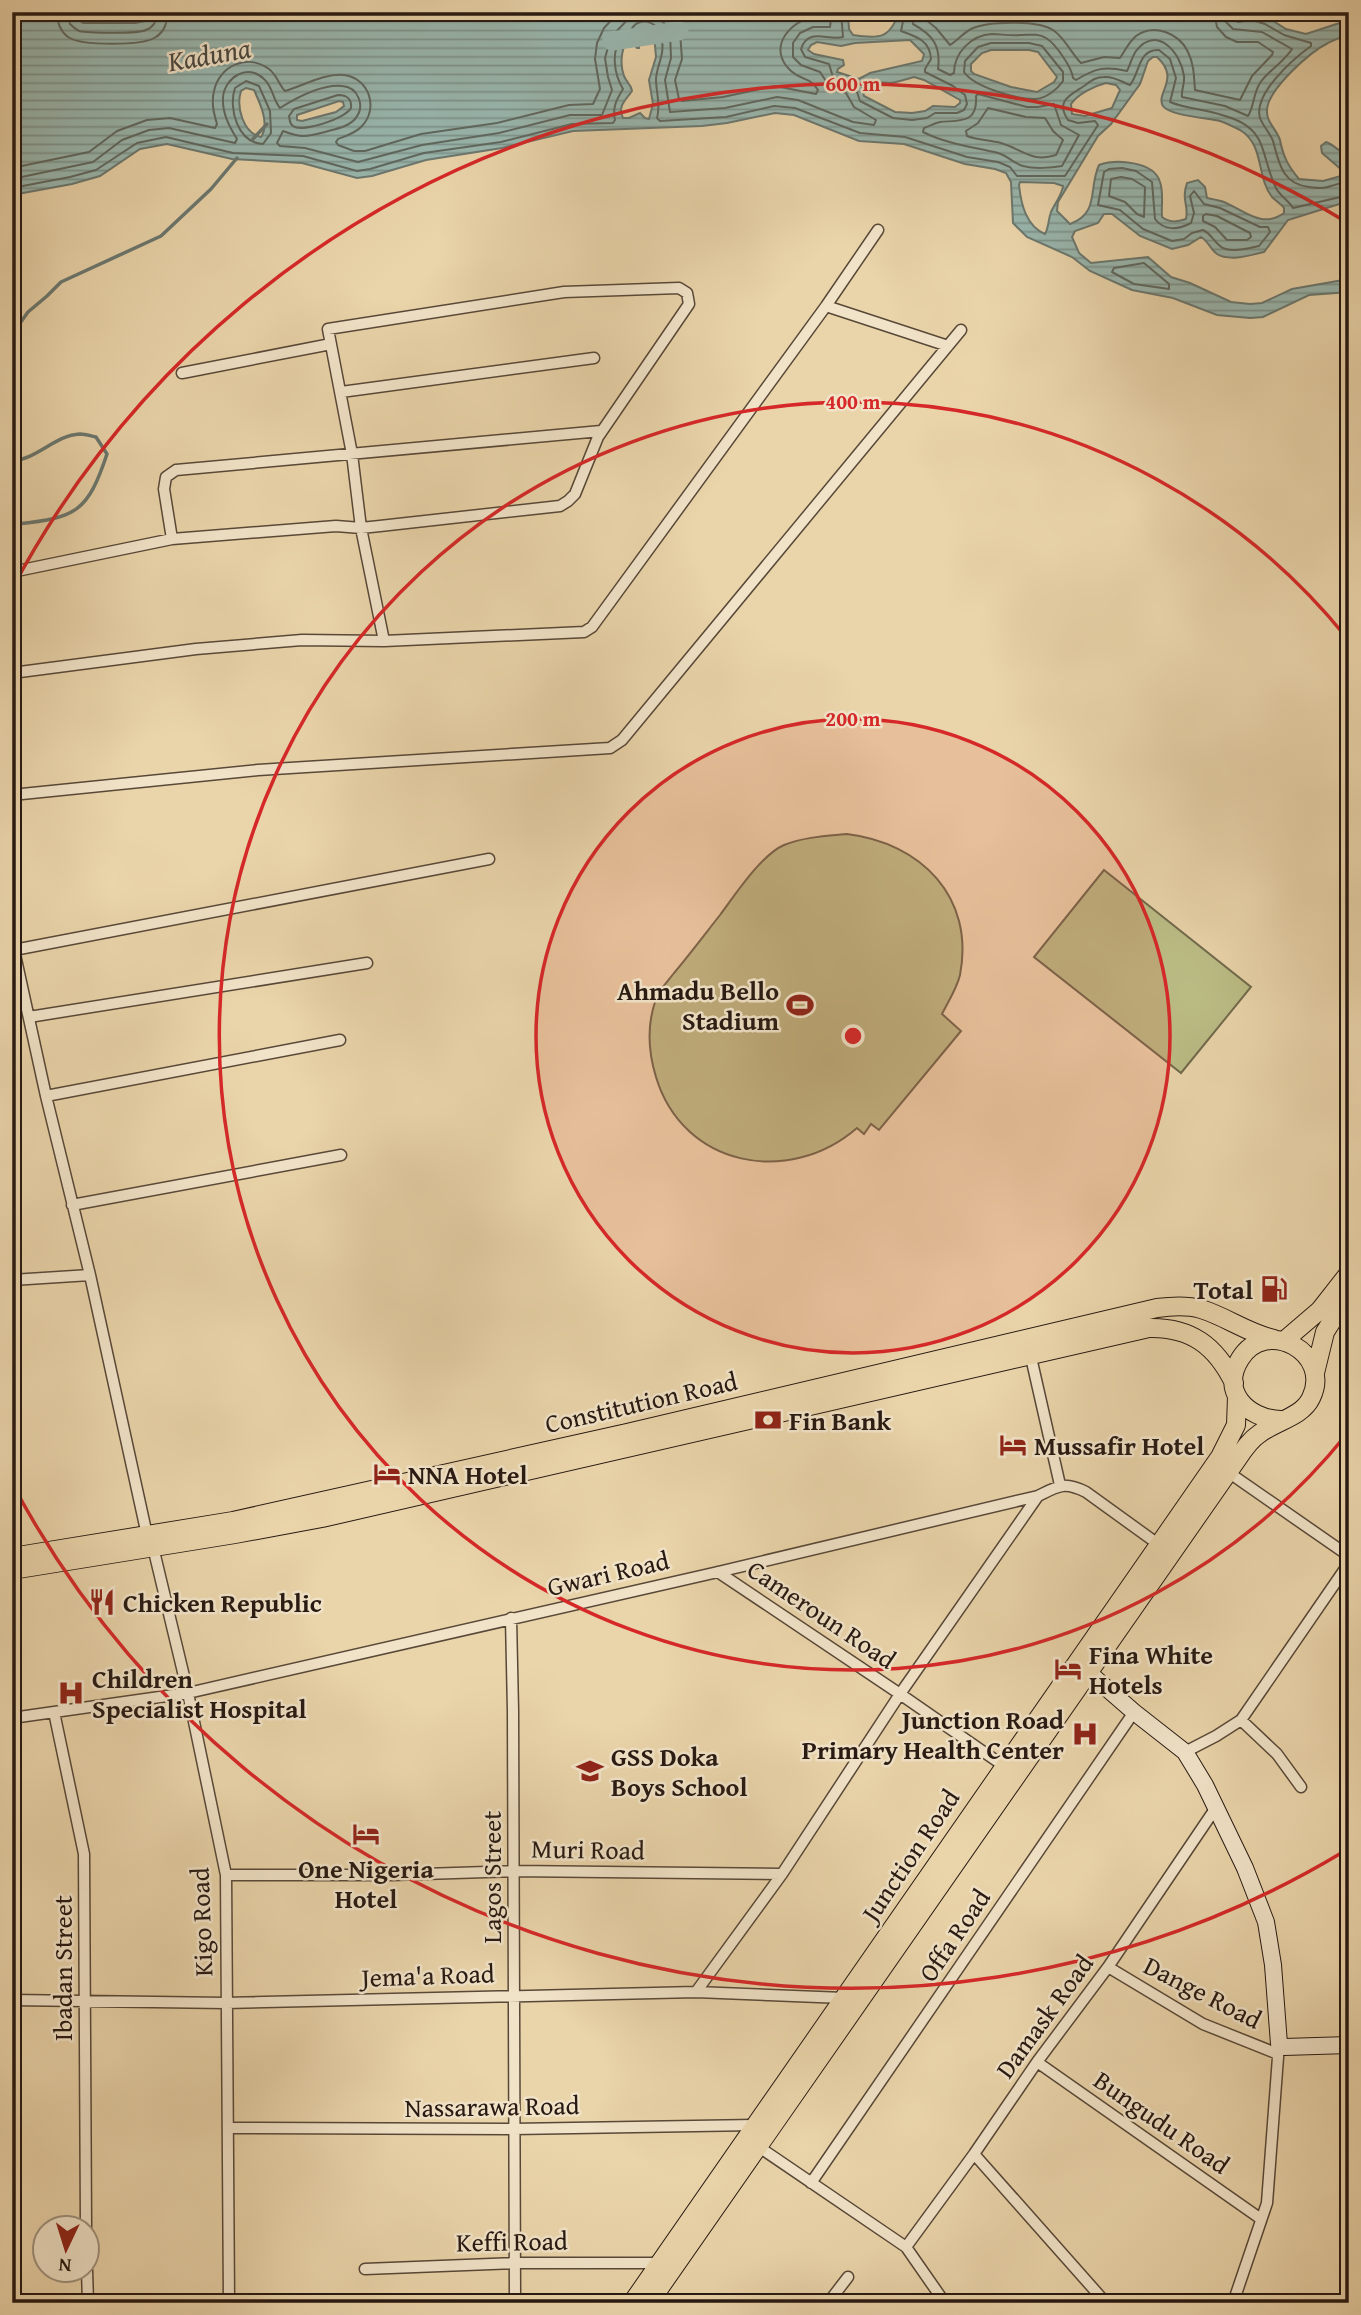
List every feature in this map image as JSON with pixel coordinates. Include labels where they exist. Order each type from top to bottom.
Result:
[{"type":"main road","points":[[1279,1340],[1320,1310],[1349,1273]]},
{"type":"main road","points":[[1315,1373],[1305,1352],[1296,1345],[1279,1340],[1261,1341],[1249,1348],[1240,1358],[1235,1370],[1236,1389],[1244,1407],[1267,1419],[1281,1420],[1293,1416],[1303,1408],[1311,1398],[1315,1386],[1315,1373],[1325,1332],[1349,1294]]},
{"type":"main road","name":"Constitution Road","points":[[772,1406],[1157,1308],[1177,1306],[1203,1309],[1250,1333],[1279,1340]]},
{"type":"main road","name":"Constitution Road","points":[[12,1570],[1132,1330],[1165,1327],[1194,1336],[1206,1345],[1228,1370],[1236,1389]]},
{"type":"main road","name":"Junction Road","points":[[632,2303],[1228,1443],[1236,1425],[1236,1389]]},
{"type":"main road","name":"Junction Road","points":[[649,2303],[1228,1472],[1257,1435],[1281,1420]]},
{"type":"main road","name":"Constitution Road","points":[[12,1557],[150,1541]]},
{"type":"street","points":[[12,673],[196,649],[302,640],[384,641],[577,634],[592,627],[826,306],[878,230]]},
{"type":"street","points":[[12,572],[172,539],[336,526],[361,528],[560,506],[575,494],[601,431],[689,304],[687,293],[678,288],[564,292],[328,329],[352,454],[361,528],[384,641]]},
{"type":"street","points":[[826,306],[948,346]]},
{"type":"street","points":[[12,795],[258,770],[610,748],[622,740],[961,330]]},
{"type":"street","points":[[182,373],[331,344]]},
{"type":"street","points":[[341,392],[594,358]]},
{"type":"street","points":[[172,539],[164,489],[166,477],[176,470],[601,431]]},
{"type":"street","points":[[13,945],[489,859]]},
{"type":"street","name":"Kigo Road","points":[[13,945],[150,1541],[188,1693],[226,1875],[229,2303]]},
{"type":"street","points":[[29,1017],[367,963]]},
{"type":"street","points":[[46,1096],[341,1040]]},
{"type":"street","points":[[72,1205],[341,1155]]},
{"type":"street","points":[[12,1280],[90,1275]]},
{"type":"street","points":[[1030,1353],[1060,1485],[1075,1486],[1086,1492],[1158,1544]]},
{"type":"street","points":[[1228,1472],[1349,1556]]},
{"type":"street","name":"Gwari Road","points":[[12,1718],[188,1693],[1038,1496],[1060,1485]]},
{"type":"street","name":"Gwari Road","points":[[696,1992],[782,1874],[900,1694],[1038,1496]]},
{"type":"street","points":[[1185,1752],[1216,1737],[1241,1720],[1349,1563]]},
{"type":"street","name":"Cameroun Road","points":[[718,1572],[1004,1766]]},
{"type":"street","name":"Lagos Street","points":[[511,1618],[514,2303]]},
{"type":"street","points":[[1088,1672],[1185,1752],[1205,1785],[1245,1868],[1266,1922],[1273,1965],[1278,2049],[1267,2203],[1233,2303]]},
{"type":"street","name":"Ibadan Street","points":[[54,1712],[84,1854],[86,2214]]},
{"type":"street","name":"Offa Road","points":[[811,2183],[1134,1712]]},
{"type":"street","points":[[1241,1720],[1277,1754],[1301,1787]]},
{"type":"street","name":"Damask Road","points":[[906,2247],[1108,1967],[1215,1809]]},
{"type":"street","name":"Muri Road","points":[[226,1875],[392,1875],[514,1871],[782,1874]]},
{"type":"street","name":"Dange Road","points":[[1108,1967],[1203,2024],[1278,2049]]},
{"type":"street","name":"Jema'a Road","points":[[12,2000],[226,2003],[696,1992],[844,1998]]},
{"type":"street","points":[[1278,2049],[1349,2045]]},
{"type":"street","name":"Bungudu Road","points":[[1037,2063],[1261,2219]]},
{"type":"street","name":"Nassarawa Road","points":[[229,2128],[513,2129],[755,2125]]},
{"type":"street","points":[[759,2147],[906,2247],[945,2303]]},
{"type":"street","points":[[974,2154],[1106,2303]]},
{"type":"street","name":"Keffi Road","points":[[365,2269],[514,2263],[659,2263]]},
{"type":"street","points":[[828,2303],[848,2277]]},
{"type":"street","points":[[87,2284],[88,2303]]},
{"type":"green space","name":"Ahmadu Bello Stadium","points":[[847,834],[874,839],[919,862],[937,879],[950,898],[959,921],[962,947],[959,980],[942,1014],[961,1031],[879,1130],[871,1124],[864,1134],[857,1128],[830,1146],[801,1158],[771,1162],[741,1158],[714,1148],[689,1131],[670,1107],[656,1077],[650,1038],[651,1018],[657,996],[766,857],[792,842]]},
{"type":"green space","points":[[1104,870],[1251,987],[1181,1073],[1034,957]]},
{"type":"water","points":[[12,12],[134,16],[172,12],[848,12],[849,29],[853,35],[870,37],[882,35],[892,28],[899,12],[1228,12],[1242,16],[1267,17],[1286,29],[1306,34],[1349,20],[1349,35],[1328,43],[1301,63],[1274,92],[1267,110],[1287,161],[1299,179],[1323,181],[1341,176],[1343,171],[1322,153],[1321,146],[1326,142],[1349,155],[1349,201],[1288,220],[1264,252],[1240,257],[1217,254],[1201,237],[1188,245],[1172,249],[1140,236],[1112,214],[1104,214],[1098,223],[1075,231],[1072,237],[1079,253],[1091,263],[1148,257],[1171,277],[1231,302],[1262,303],[1292,289],[1349,279],[1349,292],[1309,295],[1263,317],[1217,315],[1173,298],[1132,290],[1090,271],[1072,257],[1027,237],[1013,223],[1011,182],[1006,173],[965,164],[904,144],[859,141],[794,115],[775,113],[702,126],[573,131],[502,148],[426,160],[357,178],[302,163],[232,159],[167,144],[140,149],[100,176],[12,195]],"holes":[[[641,28],[654,35],[656,57],[649,80],[653,104],[649,119],[640,113],[623,118],[622,107],[632,91],[623,72],[623,50],[626,42],[639,48],[638,30]],[[910,40],[924,54],[922,61],[870,73],[859,79],[837,72],[844,65],[843,60],[814,54],[808,50],[817,42],[841,46]],[[991,50],[1029,50],[1038,52],[1057,77],[1054,82],[1037,92],[1011,87],[974,74],[971,64],[982,53]],[[1157,57],[1167,72],[1161,101],[1163,106],[1181,114],[1220,121],[1248,136],[1257,153],[1267,189],[1284,208],[1284,213],[1268,219],[1254,217],[1224,202],[1207,198],[1205,187],[1198,180],[1187,183],[1186,219],[1168,220],[1162,217],[1162,191],[1156,175],[1134,163],[1115,162],[1099,165],[1086,214],[1070,224],[1057,211],[1058,202],[1098,136],[1111,124],[1140,84],[1148,61]],[[914,77],[960,100],[960,103],[955,107],[933,106],[925,111],[912,113],[895,112],[864,96],[862,88],[869,83],[890,83]],[[1106,83],[1116,85],[1120,90],[1112,108],[1085,116],[1072,114],[1071,104],[1074,100]],[[246,88],[254,90],[265,126],[261,137],[245,125],[240,112],[241,91]],[[343,102],[344,106],[336,112],[297,120],[297,115]],[[1020,182],[1054,183],[1063,186],[1051,212],[1045,234],[1033,226],[1021,200]]]},
{"type":"waterway","name":"Kaduna","points":[[612,41],[679,31]]},
{"type":"waterway","points":[[253,139],[267,124]]},
{"type":"waterway","points":[[12,330],[61,282],[161,236],[211,189],[237,158]]},
{"type":"waterway","points":[[12,461],[30,456],[62,438],[80,434],[96,437],[107,454],[93,488],[77,508],[54,519],[17,524],[12,530]]},
{"type":"place","name":"Ahmadu Bello Stadium","points":[[800,1005]]},
{"type":"place","name":"Total","points":[[1274,1289]]},
{"type":"place","name":"Fin Bank","points":[[768,1420]]},
{"type":"place","name":"Mussafir Hotel","points":[[1013,1445]]},
{"type":"place","name":"NNA Hotel","points":[[387,1474]]},
{"type":"place","name":"Chicken Republic","points":[[102,1602]]},
{"type":"place","name":"Fina White Hotels","points":[[1068,1669]]},
{"type":"place","name":"Children Specialist Hospital","points":[[71,1693]]},
{"type":"place","name":"Junction Road Primary Health Center","points":[[1085,1734]]},
{"type":"place","name":"GSS Doka Boys School","points":[[590,1771]]},
{"type":"place","name":"One Nigeria Hotel","points":[[366,1834]]}]
